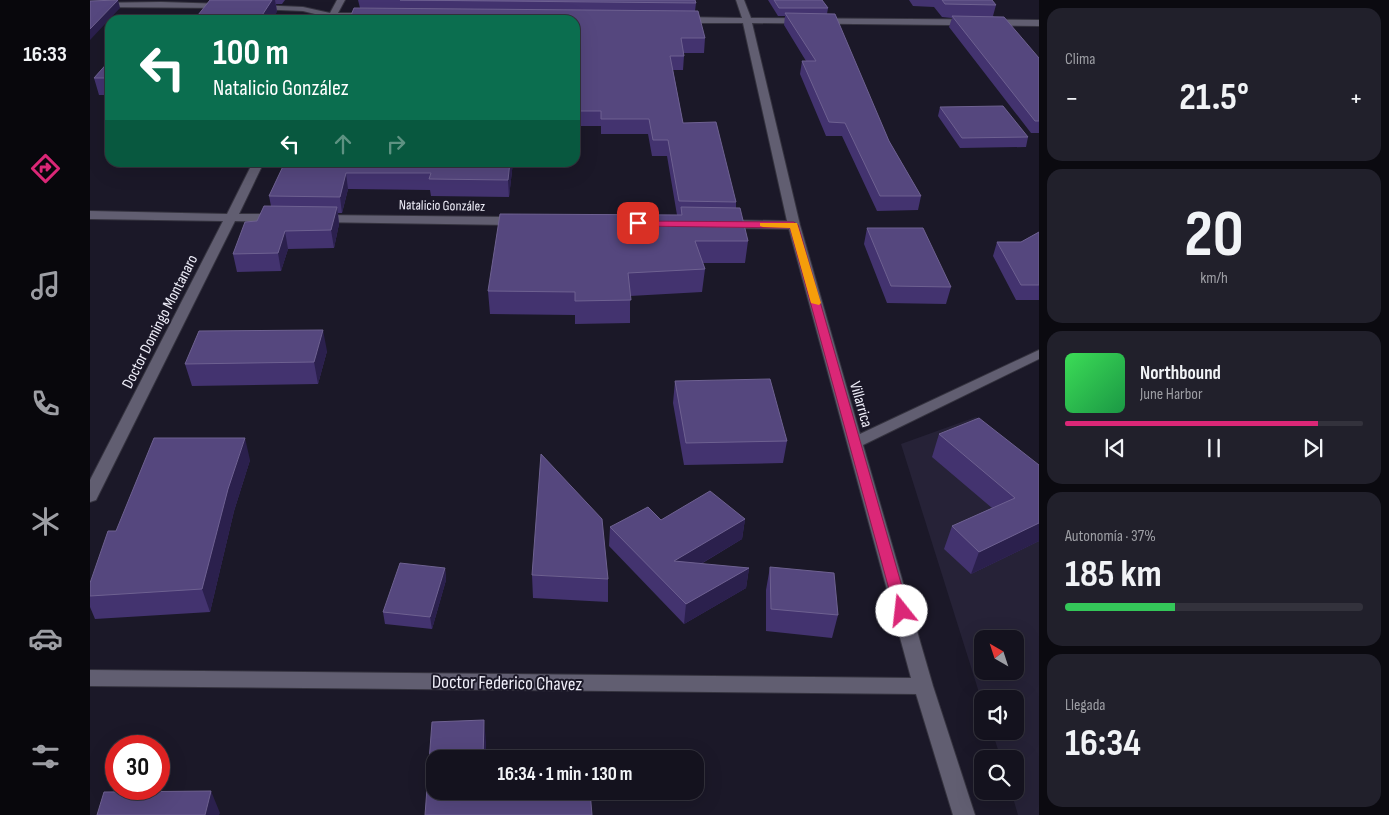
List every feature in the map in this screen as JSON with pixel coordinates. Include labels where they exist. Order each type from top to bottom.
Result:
[{"type":"street","points":[[333,15],[341,0]]},
{"type":"street","name":"Villarrica","points":[[740,0],[747,20],[794,225],[923,686],[964,815]]},
{"type":"street","points":[[90,6],[161,4],[237,6]]},
{"type":"street","points":[[246,7],[303,9],[322,15]]},
{"type":"street","points":[[668,20],[1039,23]]},
{"type":"street","name":"Doctor Domingo Montanaro","points":[[90,496],[256,167]]},
{"type":"street","points":[[90,215],[290,218]]},
{"type":"street","name":"Natalicio González","points":[[310,219],[527,222]]},
{"type":"street","points":[[715,224],[794,225]]},
{"type":"street","points":[[855,443],[1039,354]]},
{"type":"street","name":"Doctor Federico Chavez","points":[[90,678],[923,686]]},
{"type":"shaded area","points":[[976,417],[1039,472],[1039,815],[1018,815],[1014,800],[1024,800],[1024,750],[998,750],[995,740],[1024,740],[1024,690],[978,690],[975,680],[1024,680],[1024,630],[974,630],[974,677],[901,444]]},
{"type":"building","points":[[118,0],[90,29],[90,1]]},
{"type":"building","points":[[210,0],[272,0],[262,15],[198,15]]},
{"type":"building","points":[[400,0],[695,0],[696,3]]},
{"type":"building","points":[[774,0],[822,0],[828,8],[779,8]]},
{"type":"building","points":[[942,0],[992,0],[996,5],[945,4]]},
{"type":"building","points":[[354,8],[698,11],[705,38],[681,38],[684,56],[670,56],[683,123],[716,122],[736,202],[679,201],[668,140],[653,140],[649,119],[601,119],[601,111],[580,111],[580,15],[351,15]]},
{"type":"building","points":[[785,13],[835,14],[889,141],[921,196],[880,196],[845,123],[829,122],[802,61],[816,61]]},
{"type":"building","points":[[952,16],[1004,17],[1039,58],[1039,121],[1035,121]]},
{"type":"building","points":[[105,66],[105,78],[94,78]]},
{"type":"building","points":[[1003,106],[1028,137],[962,138],[940,107]]},
{"type":"building","points":[[283,167],[509,167],[508,180],[429,179],[431,173],[346,173],[340,197],[269,196]]},
{"type":"building","points":[[264,206],[337,207],[331,230],[285,231],[278,253],[233,254],[245,222],[257,221]]},
{"type":"building","points":[[681,207],[740,208],[748,241],[695,241],[705,269],[628,273],[631,300],[575,301],[575,292],[488,291],[500,214],[682,215]]},
{"type":"building","points":[[867,228],[923,228],[951,287],[891,286]]},
{"type":"building","points":[[1039,232],[1039,285],[1021,285],[997,242],[1021,242]]},
{"type":"building","points":[[323,330],[314,362],[185,364],[199,331]]},
{"type":"building","points":[[770,379],[787,441],[686,443],[675,381]]},
{"type":"building","points":[[979,418],[1039,465],[1039,523],[979,552],[952,526],[1015,498],[939,434]]},
{"type":"building","points":[[154,438],[245,438],[228,489],[202,589],[90,596],[90,583],[108,531],[116,531]]},
{"type":"building","points":[[541,454],[602,519],[608,579],[532,575]]},
{"type":"building","points":[[710,491],[745,519],[674,561],[749,568],[686,604],[610,527],[648,507],[661,520]]},
{"type":"building","points":[[400,563],[445,568],[430,617],[383,612]]},
{"type":"building","points":[[770,567],[834,573],[838,615],[771,609]]},
{"type":"building","points":[[484,720],[483,750],[430,750],[432,722]]},
{"type":"building","points":[[170,791],[211,791],[205,815],[97,815],[104,792],[105,800],[170,800]]},
{"type":"building","points":[[426,800],[591,800],[592,815],[425,815]]},
{"type":"slow traffic","points":[[763,224],[794,225],[816,303]]},
{"type":"route","points":[[638,223],[794,225],[902,611]]}]
